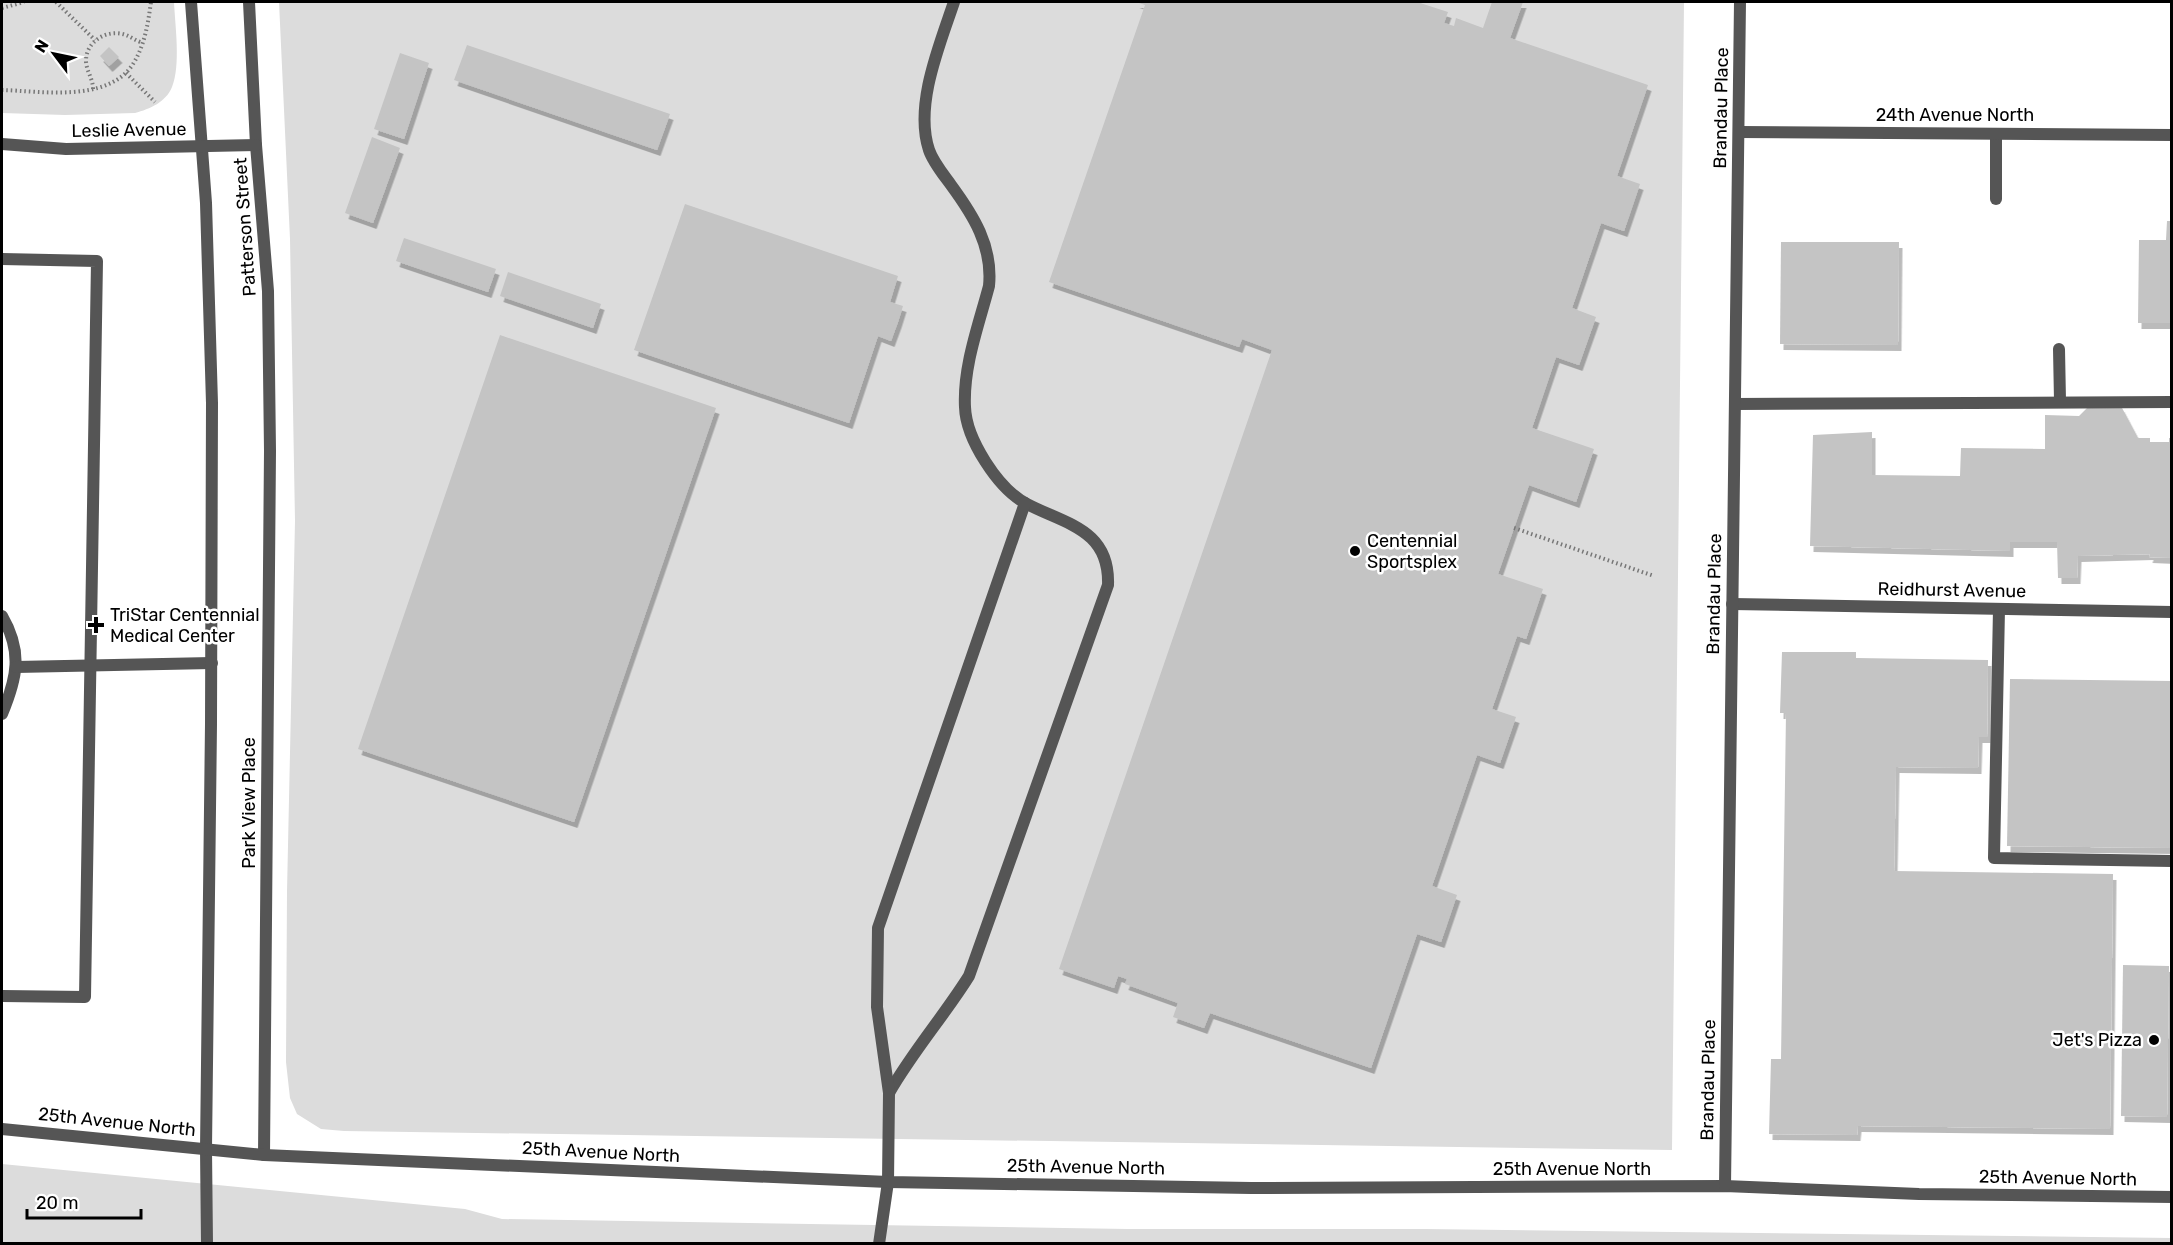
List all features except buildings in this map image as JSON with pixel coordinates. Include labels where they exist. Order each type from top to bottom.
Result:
[{"type":"street","points":[[191,2],[207,203],[211,312],[212,663],[207,1244]]},
{"type":"street","name":"Patterson Street","points":[[249,2],[256,145],[268,291],[270,451]]},
{"type":"street","points":[[889,1093],[906,1063],[954,1001],[969,976],[1108,585],[1104,560],[1095,543],[1076,525],[1025,503],[1010,491],[993,471],[972,439],[967,423],[965,408],[967,375],[989,285],[990,271],[985,243],[967,206],[929,152],[925,133],[927,96],[932,70],[954,2]]},
{"type":"street","name":"Brandau Place","points":[[1725,1186],[1740,2]]},
{"type":"street","name":"24th Avenue North","points":[[1738,132],[2172,135]]},
{"type":"street","points":[[1996,134],[1996,199]]},
{"type":"street","name":"Leslie Avenue","points":[[2,144],[66,149],[256,145]]},
{"type":"street","points":[[2,259],[97,261],[85,998],[2,996]]},
{"type":"street","points":[[2059,349],[2060,401]]},
{"type":"street","points":[[1735,404],[2172,402]]},
{"type":"street","name":"Park View Place","points":[[264,1155],[270,451]]},
{"type":"street","points":[[879,1244],[888,1182],[889,1093],[877,1006],[878,928],[1025,503]]},
{"type":"street","name":"Reidhurst Avenue","points":[[1732,604],[2172,612]]},
{"type":"street","points":[[1999,609],[1994,858],[2172,861]]},
{"type":"street","points":[[2,616],[11,636],[16,667],[14,685],[2,714]]},
{"type":"street","points":[[16,667],[212,663]]},
{"type":"street","name":"25th Avenue North","points":[[2,1129],[264,1155],[888,1182],[1251,1188],[1725,1186],[1919,1194],[2172,1197]]},
{"type":"path","points":[[2,8],[24,2]]},
{"type":"path","points":[[56,2],[95,40]]},
{"type":"path","points":[[2,90],[93,90],[116,81],[133,65],[142,43],[151,2]]},
{"type":"path","points":[[93,90],[93,79],[86,61],[95,40],[107,33],[117,33],[142,43]]},
{"type":"path","points":[[126,72],[155,102]]},
{"type":"path","points":[[1514,528],[1654,576]]},
{"type":"shaded area","points":[[2,2],[174,2],[177,57],[172,87],[166,97],[157,104],[135,113],[65,115],[2,113]]},
{"type":"shaded area","points":[[279,2],[1684,2],[1672,1150],[344,1131],[321,1129],[297,1114],[290,1098],[286,1062],[287,892],[295,521],[290,239]]},
{"type":"shaded area","points":[[2,1164],[465,1209],[502,1219],[1128,1229],[1425,1229],[2172,1238],[2171,1244],[2,1244]]},
{"type":"place","name":"Centennial Sportsplex","points":[[1355,551]]},
{"type":"place","name":"TriStar Centennial Medical Center","points":[[96,625]]},
{"type":"place","name":"Jet's Pizza","points":[[2154,1040]]}]
